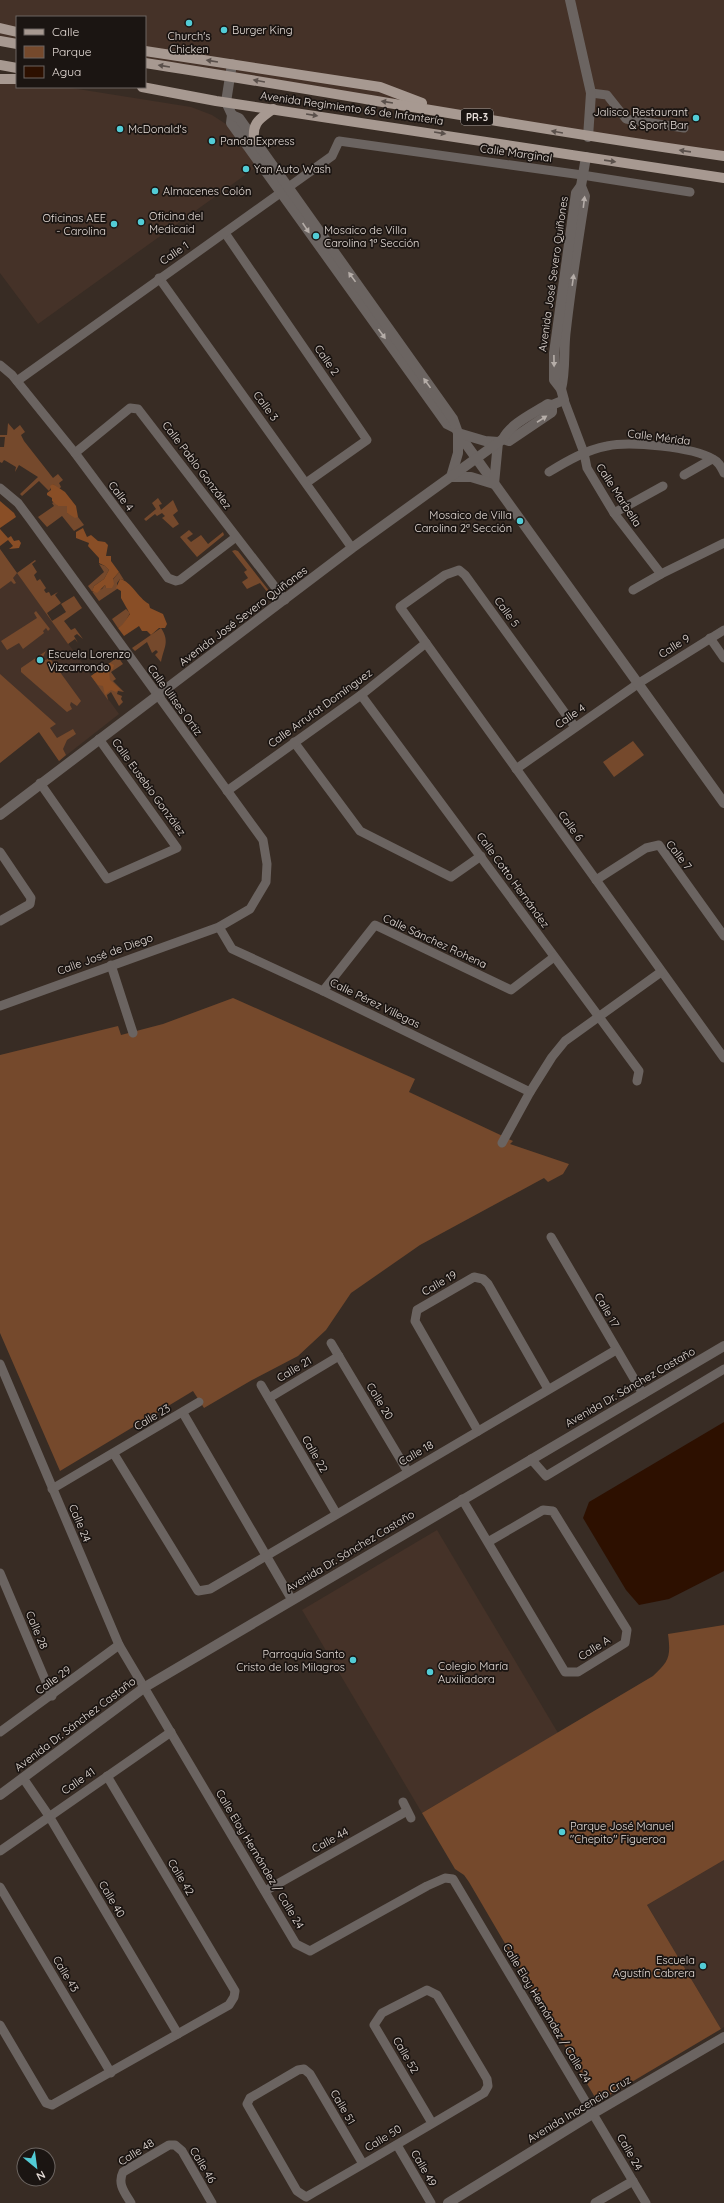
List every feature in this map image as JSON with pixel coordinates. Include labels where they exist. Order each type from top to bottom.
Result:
[{"type":"main road","points":[[0,28],[16,32]]},
{"type":"main road","points":[[0,41],[16,44]]},
{"type":"main road","points":[[146,51],[380,87],[440,110]]},
{"type":"main road","name":"Avenida Regimiento 65 de Infantería","points":[[146,63],[440,110],[588,137],[724,156]]},
{"type":"main road","points":[[0,65],[16,68]]},
{"type":"main road","points":[[0,79],[16,79]]},
{"type":"main road","name":"Avenida Regimiento 65 de Infantería","points":[[146,88],[226,102],[435,132],[724,178]]},
{"type":"main road","points":[[254,140],[253,130],[257,122],[273,109]]},
{"type":"street","points":[[570,0],[591,93],[588,137]]},
{"type":"street","points":[[232,64],[226,102],[232,115],[231,123],[284,190],[453,419],[456,430],[458,453],[451,477],[471,477],[494,484]]},
{"type":"street","points":[[591,93],[607,95],[626,119],[684,128]]},
{"type":"street","points":[[232,115],[239,118],[284,190]]},
{"type":"street","name":"Calle 1","points":[[17,382],[159,278],[332,156],[339,141]]},
{"type":"street","name":"Calle Marginal","points":[[339,141],[582,174],[690,192]]},
{"type":"street","name":"Avenida José Severo Quiñones","points":[[0,815],[40,783],[286,600],[352,548],[500,440],[509,441],[518,430],[552,412],[552,406],[564,400],[561,389],[564,376],[564,309],[577,219],[576,193],[581,186],[586,157]]},
{"type":"street","name":"Calle 2","points":[[224,233],[367,440],[306,482]]},
{"type":"street","name":"Calle 3","points":[[159,278],[352,548]]},
{"type":"street","name":"Calle 4","points":[[0,365],[17,382],[75,453],[168,578],[171,580],[180,580],[186,577],[236,537]]},
{"type":"street","name":"Calle Marbella","points":[[564,400],[584,453],[587,468],[614,513],[661,574]]},
{"type":"street","name":"Calle Pablo González","points":[[75,453],[130,408],[138,408],[286,600]]},
{"type":"street","points":[[456,430],[485,441],[500,440],[494,484]]},
{"type":"street","points":[[456,430],[724,803]]},
{"type":"street","name":"Calle Mérida","points":[[548,472],[568,460],[606,446],[636,444],[680,450],[712,458]]},
{"type":"street","points":[[684,475],[712,458],[719,464],[724,473]]},
{"type":"street","points":[[614,513],[663,486]]},
{"type":"street","name":"Calle Ulises Ortiz","points":[[0,488],[18,503],[156,696],[264,840],[267,864],[266,882],[250,909],[219,927]]},
{"type":"street","points":[[634,590],[661,574],[724,543]]},
{"type":"street","name":"Calle 5","points":[[400,607],[445,575],[459,570],[465,575],[575,727]]},
{"type":"street","name":"Calle 6","points":[[400,607],[724,1058]]},
{"type":"street","name":"Calle 9","points":[[638,683],[724,630]]},
{"type":"street","points":[[710,638],[724,658]]},
{"type":"street","name":"Calle Arrufat Domínguez","points":[[227,791],[361,695],[426,643]]},
{"type":"street","name":"Calle 4","points":[[516,769],[638,683]]},
{"type":"street","name":"Calle Cotto Hernández","points":[[361,695],[639,1072],[637,1082]]},
{"type":"street","name":"Calle Eusebio González","points":[[40,783],[107,879],[177,848],[99,739]]},
{"type":"street","points":[[294,742],[360,831],[451,877],[481,856]]},
{"type":"street","name":"Calle 7","points":[[596,880],[646,848],[659,845],[724,936]]},
{"type":"street","points":[[0,852],[31,898],[30,904],[0,921]]},
{"type":"street","name":"Calle Sánchez Rohena","points":[[323,991],[375,925],[511,990],[554,957]]},
{"type":"street","name":"Calle José de Diego","points":[[0,1006],[110,965],[219,927]]},
{"type":"street","name":"Calle Pérez Villegas","points":[[219,927],[232,949],[323,991],[530,1092]]},
{"type":"street","points":[[110,965],[133,1033]]},
{"type":"street","points":[[502,1144],[530,1092],[552,1057],[565,1041],[661,972]]},
{"type":"street","name":"Calle 17","points":[[551,1237],[643,1394]]},
{"type":"street","name":"Calle 19","points":[[478,1430],[415,1322],[418,1310],[474,1277],[483,1279],[488,1284],[548,1389]]},
{"type":"street","name":"Calle 20","points":[[331,1343],[408,1472]]},
{"type":"street","name":"Avenida Dr. Sánchez Castaño","points":[[0,1794],[145,1687],[724,1346]]},
{"type":"street","name":"Calle 18","points":[[114,1454],[198,1591],[210,1589],[267,1557],[336,1514],[616,1350]]},
{"type":"street","name":"Calle 21","points":[[271,1402],[339,1356]]},
{"type":"street","name":"Calle 24","points":[[0,1364],[119,1645],[145,1687]]},
{"type":"street","points":[[531,1459],[546,1476],[724,1369]]},
{"type":"street","name":"Calle 22","points":[[261,1385],[336,1514]]},
{"type":"street","points":[[183,1413],[200,1402]]},
{"type":"street","name":"Calle 23","points":[[52,1489],[183,1413],[292,1600]]},
{"type":"street","name":"Calle A","points":[[462,1499],[565,1672],[578,1672],[625,1643],[627,1630],[553,1511],[543,1510],[488,1542]]},
{"type":"street","name":"Calle 28","points":[[0,1573],[52,1696]]},
{"type":"street","name":"Calle 29","points":[[0,1732],[52,1696],[119,1645]]},
{"type":"street","name":"Calle Eloy Hernández / Calle 24","points":[[145,1687],[296,1944],[310,1951],[427,1886],[445,1878],[453,1879],[594,2113]]},
{"type":"street","name":"Calle 41","points":[[0,1852],[49,1816],[171,1732]]},
{"type":"street","name":"Calle 42","points":[[107,1776],[235,1991],[234,1998],[229,2005],[178,2034]]},
{"type":"street","name":"Calle 40","points":[[23,1778],[49,1816],[178,2034]]},
{"type":"street","name":"Calle 44","points":[[265,1891],[409,1814],[403,1802]]},
{"type":"street","name":"Calle 43","points":[[0,1887],[111,2072]]},
{"type":"street","name":"Calle 50","points":[[298,2070],[250,2098],[248,2104],[297,2192],[306,2197],[484,2093],[488,2086],[487,2079],[437,1995],[427,1990],[396,2006]]},
{"type":"street","name":"Calle 52","points":[[396,2006],[382,2013],[374,2025],[432,2123]]},
{"type":"street","points":[[0,2025],[46,2103],[52,2105],[178,2034]]},
{"type":"street","name":"Avenida Inocencio Cruz","points":[[448,2203],[594,2113],[724,2037]]},
{"type":"street","name":"Calle 51","points":[[298,2070],[304,2069],[310,2074],[363,2164]]},
{"type":"street","name":"Calle 24","points":[[594,2113],[646,2203]]},
{"type":"street","name":"Calle 49","points":[[397,2144],[431,2203]]},
{"type":"street","name":"Calle 46","points":[[169,2146],[175,2145],[182,2151],[212,2203]]},
{"type":"street","name":"Calle 48","points":[[131,2203],[120,2184],[119,2179],[122,2172],[169,2146]]},
{"type":"street","points":[[595,2203],[633,2181]]},
{"type":"shaded area","points":[[0,0],[724,0],[724,154],[146,66],[146,16],[16,16],[16,46],[0,44]]},
{"type":"shaded area","points":[[0,80],[16,81],[16,88],[71,88],[191,107],[212,115],[232,128],[259,165],[38,324],[0,273]]},
{"type":"shaded area","points":[[53,484],[65,492],[76,506],[78,517],[75,518],[67,513],[67,506],[58,506],[52,501],[52,498],[47,495],[47,493],[51,490],[50,486]]},
{"type":"shaded area","points":[[0,501],[14,513],[16,517],[0,528]]},
{"type":"shaded area","points":[[83,528],[87,537],[91,535],[98,541],[105,542],[108,545],[106,556],[111,556],[111,561],[119,572],[113,579],[114,584],[112,588],[106,588],[105,585],[97,593],[92,591],[94,586],[104,579],[109,570],[99,563],[99,558],[88,546],[89,543],[76,538],[76,532]]},
{"type":"shaded area","points":[[0,529],[8,538],[11,536],[14,541],[19,540],[21,543],[19,548],[9,549],[13,546],[8,540],[0,546]]},
{"type":"shaded area","name":"Escuela Lorenzo Vizcarrondo","points":[[0,549],[119,714],[59,761],[38,731],[0,696]]},
{"type":"shaded area","points":[[120,579],[128,583],[141,598],[149,604],[150,608],[163,614],[167,624],[165,628],[159,628],[151,635],[147,631],[142,631],[139,626],[124,636],[118,628],[130,614],[121,598],[121,591],[116,588]]},
{"type":"shaded area","points":[[110,663],[114,665],[113,669],[109,671],[110,680],[120,689],[116,692],[111,690],[105,695],[103,686],[98,685],[91,676]]},
{"type":"shaded area","name":"Colegio María Auxiliadora","points":[[437,1530],[558,1733],[422,1813],[302,1610]]},
{"type":"shaded area","name":"Escuela Agustín Cabrera","points":[[724,1860],[724,2027],[721,2029],[647,1905]]},
{"type":"green space","points":[[8,423],[14,430],[20,425],[25,432],[21,435],[24,441],[53,478],[58,474],[63,480],[59,483],[61,487],[59,489],[53,484],[49,491],[39,481],[22,496],[20,494],[38,477],[19,465],[15,472],[16,467],[4,460],[2,463],[0,462],[0,447],[4,447],[5,437],[0,437],[0,435],[7,435]]},
{"type":"green space","points":[[158,498],[162,504],[159,505],[161,510],[173,500],[178,511],[173,515],[179,524],[173,528],[162,518],[165,516],[162,513],[157,516],[155,514],[146,521],[144,519],[156,509],[152,503]]},
{"type":"green space","points":[[55,501],[58,506],[67,505],[67,513],[78,517],[84,525],[74,531],[62,516],[47,527],[38,517],[54,506],[52,503]]},
{"type":"green space","points":[[189,530],[193,534],[187,538],[191,542],[201,535],[208,544],[223,532],[224,535],[197,557],[180,537]]},
{"type":"green space","points":[[0,549],[17,573],[13,578],[16,583],[14,584],[11,581],[0,589]]},
{"type":"green space","points":[[232,551],[238,551],[270,592],[268,593],[260,583],[247,589],[242,582],[248,578],[244,572],[247,570]]},
{"type":"green space","points":[[35,560],[36,561],[32,564],[37,572],[34,575],[37,581],[40,579],[46,588],[44,590],[46,593],[49,592],[51,596],[58,592],[55,595],[61,603],[47,613],[52,621],[66,612],[61,604],[74,596],[82,608],[64,621],[71,630],[75,628],[83,639],[77,634],[74,636],[78,643],[75,639],[68,644],[17,573]]},
{"type":"green space","points":[[99,564],[105,566],[109,570],[104,579],[94,586],[92,592],[88,586],[104,572]]},
{"type":"green space","points":[[119,572],[124,580],[120,579],[117,583],[117,589],[99,601],[92,592],[102,589],[105,585],[106,588]]},
{"type":"green space","points":[[126,609],[130,613],[124,624],[118,628],[112,619]]},
{"type":"green space","points":[[36,611],[50,629],[48,631],[46,628],[43,631],[44,633],[23,649],[19,643],[7,650],[1,641],[37,618],[34,613]]},
{"type":"green space","points":[[161,628],[166,641],[161,662],[155,655],[158,652],[156,650],[152,653],[147,642],[135,651],[132,648]]},
{"type":"green space","points":[[46,651],[42,659],[46,660],[49,657],[81,701],[77,706],[71,702],[70,705],[72,709],[67,712],[21,672],[21,668]]},
{"type":"green space","points":[[118,657],[123,664],[111,672],[116,679],[113,681],[124,692],[118,691],[117,694],[122,696],[121,699],[123,702],[119,706],[111,692],[107,695],[108,700],[91,676]]},
{"type":"green space","points":[[0,674],[56,724],[50,728],[57,738],[73,729],[76,734],[67,740],[63,749],[66,755],[59,761],[39,732],[0,763]]},
{"type":"green space","points":[[633,741],[644,755],[614,777],[603,762]]},
{"type":"green space","points":[[233,998],[415,1079],[409,1092],[513,1141],[510,1144],[569,1164],[563,1174],[548,1182],[544,1178],[420,1245],[351,1293],[326,1330],[298,1356],[252,1380],[204,1408],[193,1391],[60,1471],[0,1333],[0,1055],[118,1026],[121,1035],[163,1024]]},
{"type":"green space","points":[[724,1625],[724,1860],[647,1905],[721,2029],[603,2099],[596,2099],[469,1882],[464,1875],[455,1869],[422,1813],[653,1676],[663,1666],[668,1658],[668,1634]]},
{"type":"water","points":[[724,1422],[724,1571],[669,1599],[639,1605],[626,1590],[583,1518],[589,1502]]},
{"type":"place","name":"Church's Chicken","points":[[189,23]]},
{"type":"place","name":"Burger King","points":[[224,30]]},
{"type":"place","name":"Jalisco Restaurant & Sport Bar","points":[[696,118]]},
{"type":"place","name":"McDonald's","points":[[120,129]]},
{"type":"place","name":"Panda Express","points":[[212,141]]},
{"type":"place","name":"Yan Auto Wash","points":[[246,169]]},
{"type":"place","name":"Almacenes Colón","points":[[155,191]]},
{"type":"place","name":"Oficina del Medicaid","points":[[141,222]]},
{"type":"place","name":"Oficinas AEE - Carolina","points":[[114,224]]},
{"type":"place","name":"Mosaico de Villa Carolina 1ª Sección","points":[[316,236]]},
{"type":"place","name":"Mosaico de Villa Carolina 2ª Sección","points":[[520,521]]},
{"type":"place","name":"Escuela Lorenzo Vizcarrondo","points":[[40,660]]},
{"type":"place","name":"Parroquia Santo Cristo de los Milagros","points":[[353,1660]]},
{"type":"place","name":"Colegio María Auxiliadora","points":[[430,1672]]},
{"type":"place","name":"Parque José Manuel \"Chepito\" Figueroa","points":[[562,1832]]},
{"type":"place","name":"Escuela Agustín Cabrera","points":[[703,1966]]}]
